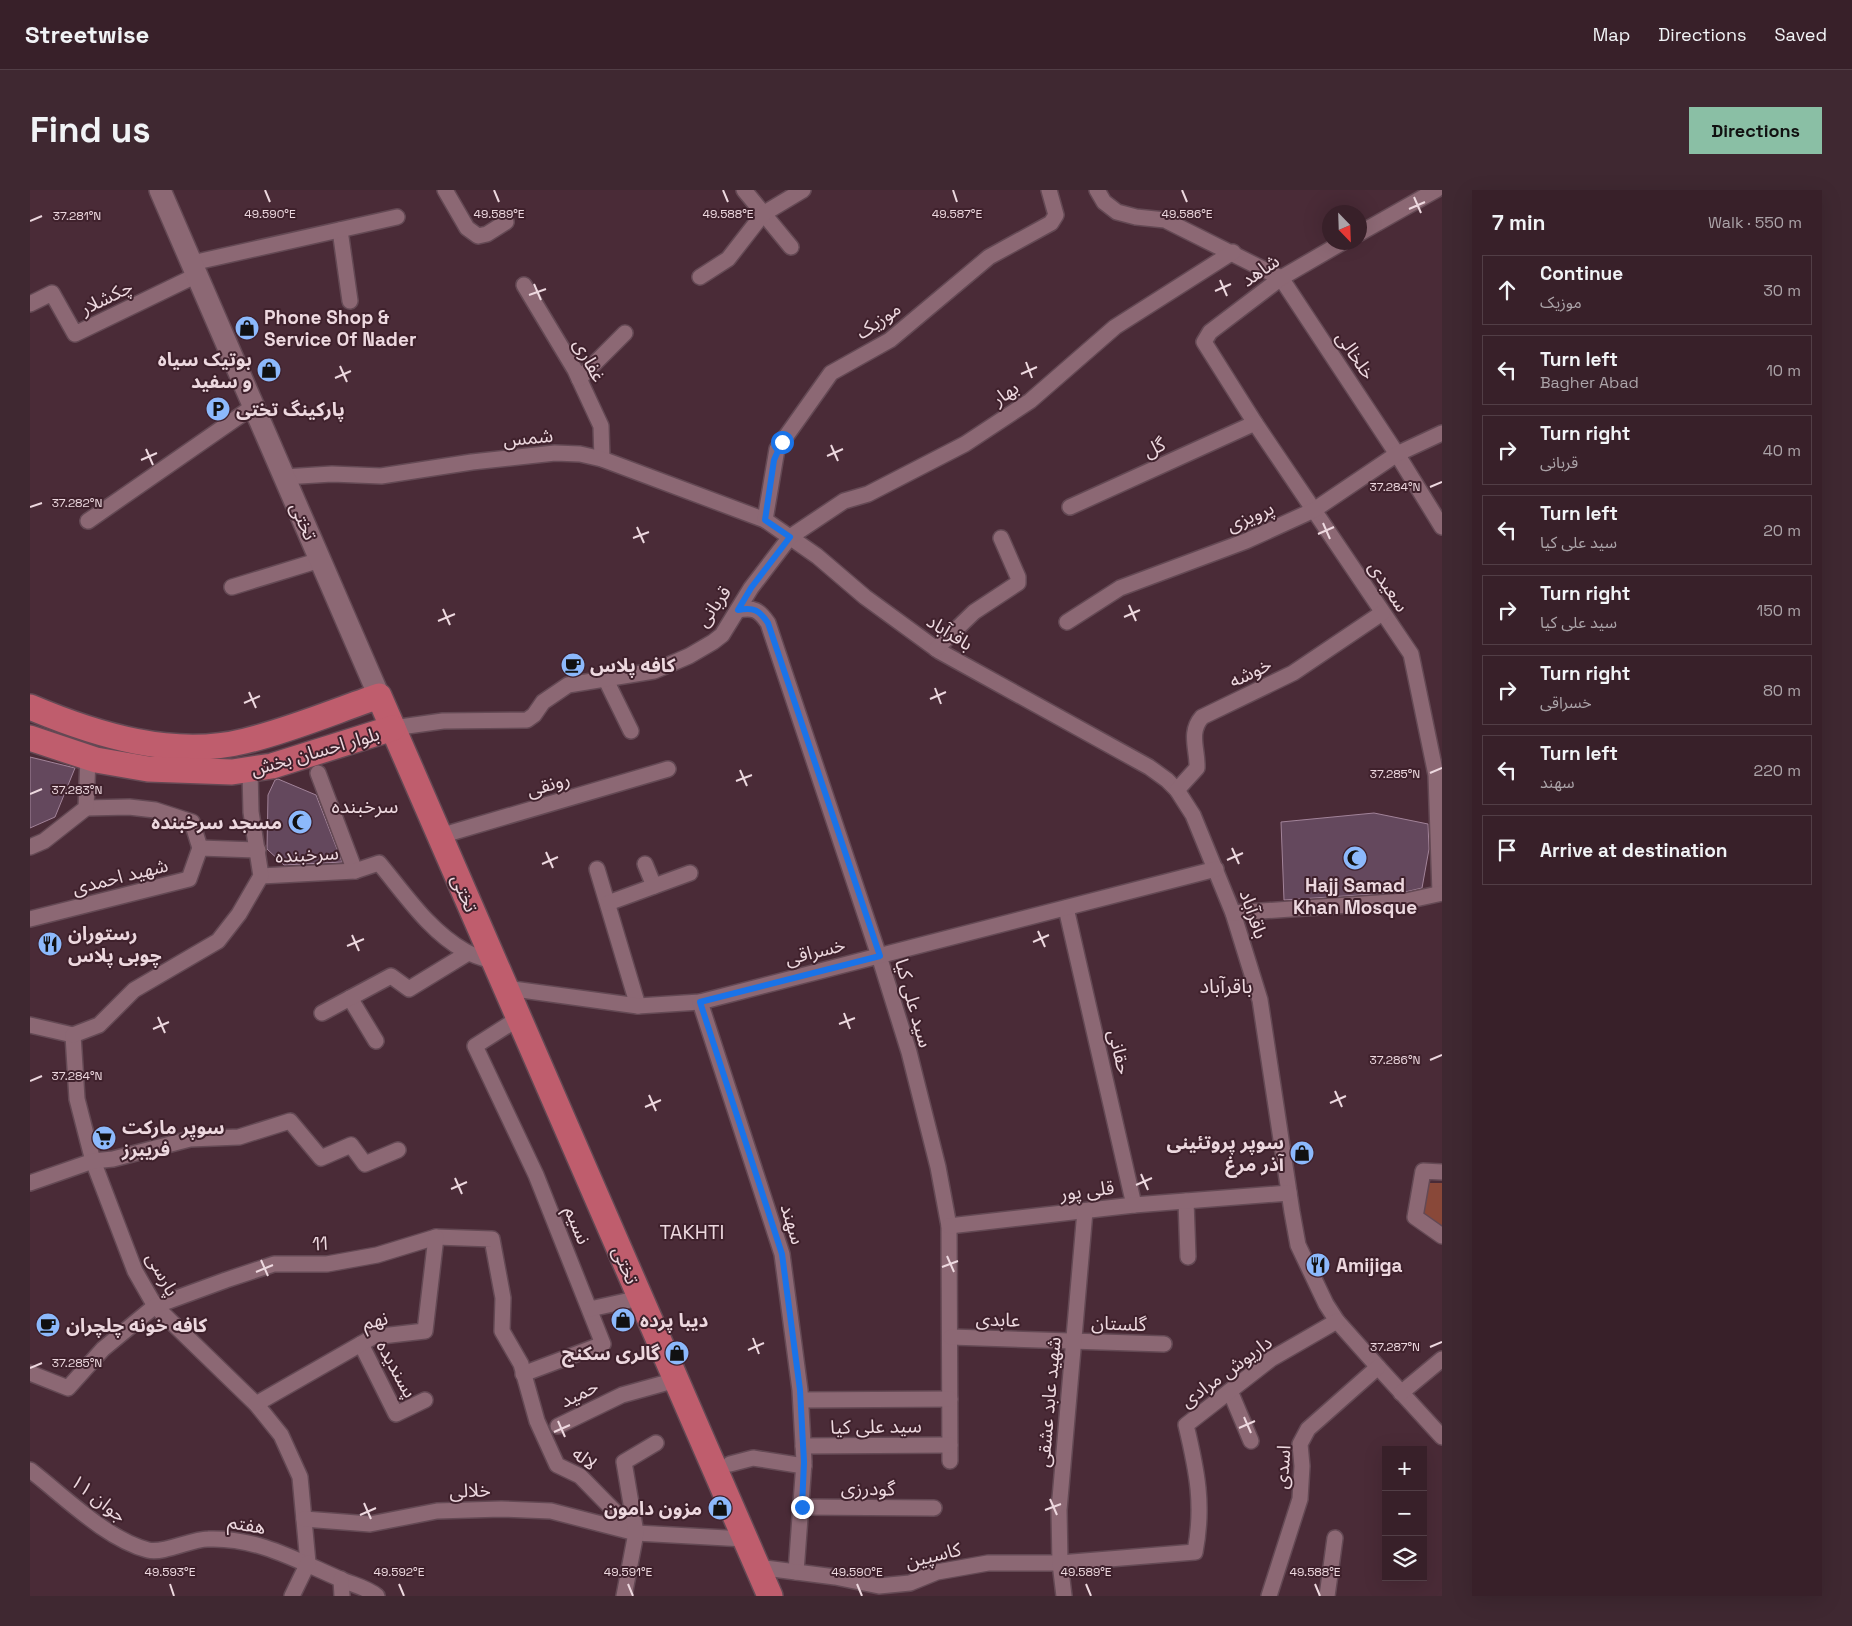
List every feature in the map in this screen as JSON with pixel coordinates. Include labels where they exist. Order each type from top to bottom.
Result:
[{"type":"main road","name":"تختی","points":[[160,190],[770,1596]]},
{"type":"main road","name":"بلوار احسان بخش","points":[[30,708],[58,719],[110,734],[156,745],[192,747],[244,742],[379,696]]},
{"type":"main road","points":[[322,716],[334,717],[343,725],[344,737],[337,747]]},
{"type":"main road","name":"بلوار احسان بخش","points":[[30,738],[88,758],[148,769],[204,772],[250,771],[337,747],[393,728]]},
{"type":"street","points":[[444,190],[467,228],[478,236],[486,234],[506,222]]},
{"type":"street","points":[[744,190],[791,247]]},
{"type":"street","points":[[700,277],[728,259],[763,214],[804,190]]},
{"type":"street","name":"موزیک","points":[[765,520],[777,450],[824,382],[842,366],[890,340],[989,257],[1051,223],[1056,214],[1049,190]]},
{"type":"street","points":[[1097,190],[1104,202],[1117,212],[1136,217],[1165,220],[1233,252],[1280,278]]},
{"type":"street","points":[[1367,229],[1436,190]]},
{"type":"street","points":[[194,269],[340,230],[397,217]]},
{"type":"street","points":[[340,230],[350,300]]},
{"type":"street","name":"شاهد","points":[[1206,337],[1280,278],[1329,250]]},
{"type":"street","name":"بهار","points":[[790,537],[844,501],[868,494],[965,444],[1030,400],[1115,327],[1233,252]]},
{"type":"street","name":"چکشلار","points":[[30,304],[52,293],[75,334],[194,269]]},
{"type":"street","name":"خلخالی","points":[[1280,278],[1397,454],[1442,527]]},
{"type":"street","name":"غفاری","points":[[524,285],[579,379],[600,426],[602,459]]},
{"type":"street","points":[[579,379],[625,333]]},
{"type":"street","name":"سعیدی","points":[[1206,337],[1204,342],[1206,348],[1410,654],[1436,775],[1440,814],[1441,893]]},
{"type":"street","points":[[88,521],[254,406]]},
{"type":"street","name":"گل","points":[[1070,508],[1255,423]]},
{"type":"street","name":"پرویزی","points":[[1067,622],[1120,588],[1246,541],[1314,510],[1397,454],[1442,433]]},
{"type":"street","name":"شمس","points":[[284,478],[332,474],[381,476],[472,462],[555,453],[580,454],[602,459],[765,520]]},
{"type":"street","name":"باقرآباد","points":[[765,520],[818,556],[865,597],[936,649],[1149,767],[1177,790],[1193,816],[1216,869],[1233,913],[1260,1000],[1298,1245],[1326,1304],[1337,1321],[1442,1437]]},
{"type":"street","name":"قربانی","points":[[393,728],[442,721],[527,720],[534,715],[543,702],[568,685],[644,673],[689,656],[722,634],[751,588],[790,537]]},
{"type":"street","points":[[936,649],[974,612],[1018,583],[1018,577],[1001,538]]},
{"type":"street","points":[[232,587],[320,560]]},
{"type":"street","name":"سید علی کیا","points":[[738,610],[750,608],[759,611],[768,623],[880,956],[908,1052],[938,1167],[949,1226],[951,1337],[950,1461]]},
{"type":"street","name":"خوشه","points":[[1177,790],[1197,768],[1194,732],[1197,723],[1202,717],[1294,673],[1382,613]]},
{"type":"street","points":[[605,678],[630,732]]},
{"type":"street","points":[[86,808],[88,758]]},
{"type":"street","name":"رونقی","points":[[440,836],[668,769]]},
{"type":"street","points":[[30,1025],[73,1035],[99,1025],[134,990],[218,941],[239,914],[261,876],[251,812],[250,771]]},
{"type":"street","name":"سرخبنده","points":[[318,773],[355,871]]},
{"type":"street","points":[[30,846],[44,841],[86,808],[129,807],[155,810],[192,822],[200,848],[258,850]]},
{"type":"street","name":"شهید احمدی","points":[[30,919],[189,879],[200,848]]},
{"type":"street","name":"سرخبنده","points":[[261,876],[355,871],[379,863],[424,917],[450,942],[468,953],[495,962]]},
{"type":"street","points":[[645,864],[654,886]]},
{"type":"street","points":[[598,869],[638,1006]]},
{"type":"street","name":"خسراقی","points":[[506,988],[638,1006],[700,1002],[1216,869]]},
{"type":"street","points":[[608,903],[690,873]]},
{"type":"street","points":[[1233,913],[1406,901],[1441,893]]},
{"type":"street","name":"حقانی","points":[[1066,908],[1134,1205]]},
{"type":"street","points":[[322,1013],[391,976],[409,989],[468,953]]},
{"type":"street","points":[[350,998],[376,1042]]},
{"type":"street","name":"سهند","points":[[700,1002],[782,1254],[801,1400],[804,1466],[796,1572]]},
{"type":"street","name":"نسیم","points":[[519,1018],[475,1046],[536,1175],[603,1344],[523,1374]]},
{"type":"street","name":"پارسی","points":[[73,1035],[77,1099],[93,1161],[135,1271],[155,1306],[256,1404],[281,1435],[300,1477],[308,1563]]},
{"type":"street","points":[[30,1183],[93,1161],[113,1159],[190,1139],[239,1137],[290,1121],[321,1158],[351,1145],[365,1164],[398,1150]]},
{"type":"street","points":[[1442,1172],[1423,1171],[1415,1217],[1442,1236]]},
{"type":"street","name":"قلی پور","points":[[949,1226],[1134,1205],[1289,1193]]},
{"type":"street","points":[[1186,1201],[1188,1257]]},
{"type":"street","name":"شهید عابد عشقی","points":[[1064,1596],[1060,1563],[1059,1510],[1085,1211]]},
{"type":"street","name":"11","points":[[155,1306],[274,1264],[327,1264],[377,1255],[436,1237],[492,1240]]},
{"type":"street","name":"نهم","points":[[256,1404],[373,1337],[425,1331],[436,1237]]},
{"type":"street","name":"لاله","points":[[492,1240],[503,1298],[502,1331],[521,1364],[537,1421],[558,1464],[580,1476],[636,1534]]},
{"type":"street","points":[[590,1309],[640,1298]]},
{"type":"street","points":[[30,1373],[68,1388],[103,1349],[155,1306]]},
{"type":"street","name":"داریوش مرادی","points":[[1060,1563],[1196,1552],[1201,1523],[1196,1469],[1186,1425],[1271,1359],[1337,1321]]},
{"type":"street","name":"عابدی","points":[[951,1337],[1074,1342]]},
{"type":"street","name":"گلستان","points":[[1074,1342],[1164,1344]]},
{"type":"street","name":"پسندیده","points":[[361,1344],[396,1414],[425,1400]]},
{"type":"street","points":[[1401,1393],[1442,1359]]},
{"type":"street","name":"اسدی","points":[[1269,1596],[1300,1499],[1302,1466],[1300,1444],[1308,1429],[1378,1367]]},
{"type":"street","name":"حمید","points":[[558,1426],[622,1395],[676,1380]]},
{"type":"street","points":[[1230,1391],[1251,1441]]},
{"type":"street","points":[[801,1400],[950,1399]]},
{"type":"street","points":[[624,1596],[636,1534],[624,1462],[656,1443]]},
{"type":"street","name":"سید علی کیا","points":[[803,1446],[950,1445]]},
{"type":"street","points":[[730,1464],[752,1458],[804,1466]]},
{"type":"street","name":"جوان ۱۱","points":[[30,1470],[118,1539],[151,1551],[178,1545]]},
{"type":"street","name":"گودرزی","points":[[802,1507],[934,1508]]},
{"type":"street","name":"خلالی","points":[[304,1520],[370,1524],[437,1511],[501,1509],[551,1511],[636,1534]]},
{"type":"street","points":[[636,1534],[745,1540]]},
{"type":"street","points":[[1327,1596],[1335,1538]]},
{"type":"street","name":"هفتم","points":[[178,1545],[205,1539],[235,1539],[272,1549],[308,1563],[341,1580],[368,1589],[378,1596]]},
{"type":"street","points":[[292,1596],[308,1563]]},
{"type":"street","name":"کاسپین","points":[[757,1567],[879,1586],[910,1583],[937,1572],[988,1563],[1060,1563]]},
{"type":"street","points":[[341,1580],[342,1596]]},
{"type":"shaded area","points":[[1427,1183],[1442,1183],[1442,1228],[1423,1217]]},
{"type":"building","points":[[30,757],[75,768],[55,817],[30,828]]},
{"type":"building","name":"مسجد سرخبنده","points":[[278,779],[316,795],[342,862],[284,865],[267,849],[268,795],[275,780]]},
{"type":"building","name":"Hajj Samad Khan Mosque","points":[[1374,813],[1428,824],[1429,849],[1422,888],[1405,892],[1284,900],[1281,822]]},
{"type":"place","name":"Phone Shop & Service Of Nader","points":[[247,328]]},
{"type":"place","name":"بوتیک سیاه و سفید","points":[[269,370]]},
{"type":"place","name":"پارکینگ تختی","points":[[218,409]]},
{"type":"place","name":"کافه پلاس","points":[[573,665]]},
{"type":"place","name":"مسجد سرخبنده","points":[[300,822]]},
{"type":"place","name":"Hajj Samad Khan Mosque","points":[[1355,858]]},
{"type":"place","name":"رستوران چوبی پلاس","points":[[50,944]]},
{"type":"place","name":"سوپر مارکت فریبرز","points":[[104,1138]]},
{"type":"place","name":"سوپر پروتئینی آذر مرغ","points":[[1302,1153]]},
{"type":"place","name":"Amijiga","points":[[1318,1265]]},
{"type":"place","name":"دیبا پرده","points":[[623,1320]]},
{"type":"place","name":"کافه خونه چلچران","points":[[48,1325]]},
{"type":"place","name":"گالری سکنج","points":[[677,1353]]},
{"type":"place","name":"مزون دامون","points":[[720,1508]]},
{"type":"district","name":"سرخبنده","points":[[365,806]]},
{"type":"district","name":"باقرآباد","points":[[1226,986]]},
{"type":"district","name":"TAKHTI","points":[[692,1232]]},
{"type":"route","points":[[782,442],[774,460],[765,520],[790,537],[751,588],[738,610],[750,608],[759,611],[768,623],[880,956],[700,1002],[782,1254],[800,1390],[804,1462],[802,1507]]}]
